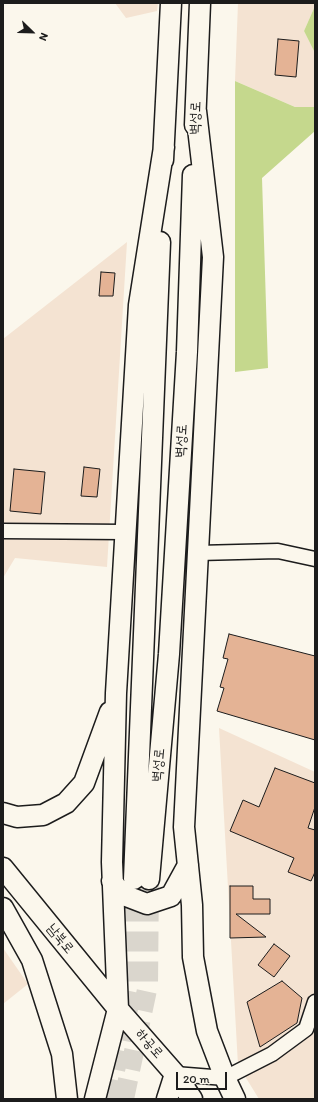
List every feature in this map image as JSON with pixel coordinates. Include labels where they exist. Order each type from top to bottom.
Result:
[{"type":"main road","name":"벽성로","points":[[171,3],[164,147],[142,879],[169,654],[187,352],[200,3]]},
{"type":"main road","points":[[196,111],[213,257],[184,827],[192,906],[193,957],[207,1031],[225,1078],[235,1099]]},
{"type":"main road","points":[[95,1099],[118,1009],[112,881],[116,693],[139,305],[164,147]]},
{"type":"main road","points":[[3,813],[17,816],[43,815],[66,803],[84,783],[116,693]]},
{"type":"main road","points":[[112,881],[121,894],[147,904],[170,896],[188,865]]},
{"type":"main road","name":"남북로","points":[[3,868],[118,1009]]},
{"type":"main road","points":[[3,908],[32,960],[62,1054],[67,1099]]},
{"type":"main road","name":"하공로","points":[[118,1009],[175,1074],[192,1099]]},
{"type":"main road","points":[[167,1099],[175,1074]]},
{"type":"street","points":[[3,531],[124,532],[126,536]]},
{"type":"street","points":[[198,553],[278,551],[315,559]]},
{"type":"street","points":[[175,1074],[225,1078],[272,1054],[306,1029],[315,1002]]},
{"type":"shaded area","points":[[115,3],[158,3],[157,11],[126,18]]},
{"type":"shaded area","points":[[238,3],[313,3],[315,6],[304,31],[315,53],[315,107],[295,107],[235,81]]},
{"type":"shaded area","points":[[127,242],[107,567],[15,558],[3,578],[3,339]]},
{"type":"shaded area","points":[[219,728],[315,772],[315,1099],[259,1099],[238,1065]]},
{"type":"shaded area","points":[[3,948],[28,984],[3,1004]]},
{"type":"green space","points":[[315,6],[315,53],[304,31]]},
{"type":"green space","points":[[235,81],[295,107],[315,107],[315,131],[262,178],[268,368],[235,372]]},
{"type":"building","points":[[278,39],[299,41],[296,77],[275,75]]},
{"type":"building","points":[[101,272],[115,273],[113,296],[99,296]]},
{"type":"building","points":[[84,467],[100,469],[97,497],[81,496]]},
{"type":"building","points":[[14,469],[45,472],[41,514],[10,511]]},
{"type":"building","points":[[229,634],[315,656],[315,740],[217,711],[224,688],[220,687],[228,659],[223,658]]},
{"type":"building","points":[[275,768],[315,783],[315,807],[308,828],[315,830],[315,872],[311,881],[288,872],[294,858],[230,831],[243,800],[259,807]]},
{"type":"building","points":[[230,886],[253,886],[253,899],[270,899],[270,914],[236,914],[266,937],[230,938]]},
{"type":"building","points":[[274,944],[290,956],[274,977],[258,965]]},
{"type":"building","points":[[282,981],[302,998],[297,1023],[260,1047],[247,1002]]},
{"type":"tunnel","points":[[124,1099],[148,985],[149,879]]},
{"type":"tunnel","points":[[109,1099],[133,985],[134,883]]}]
